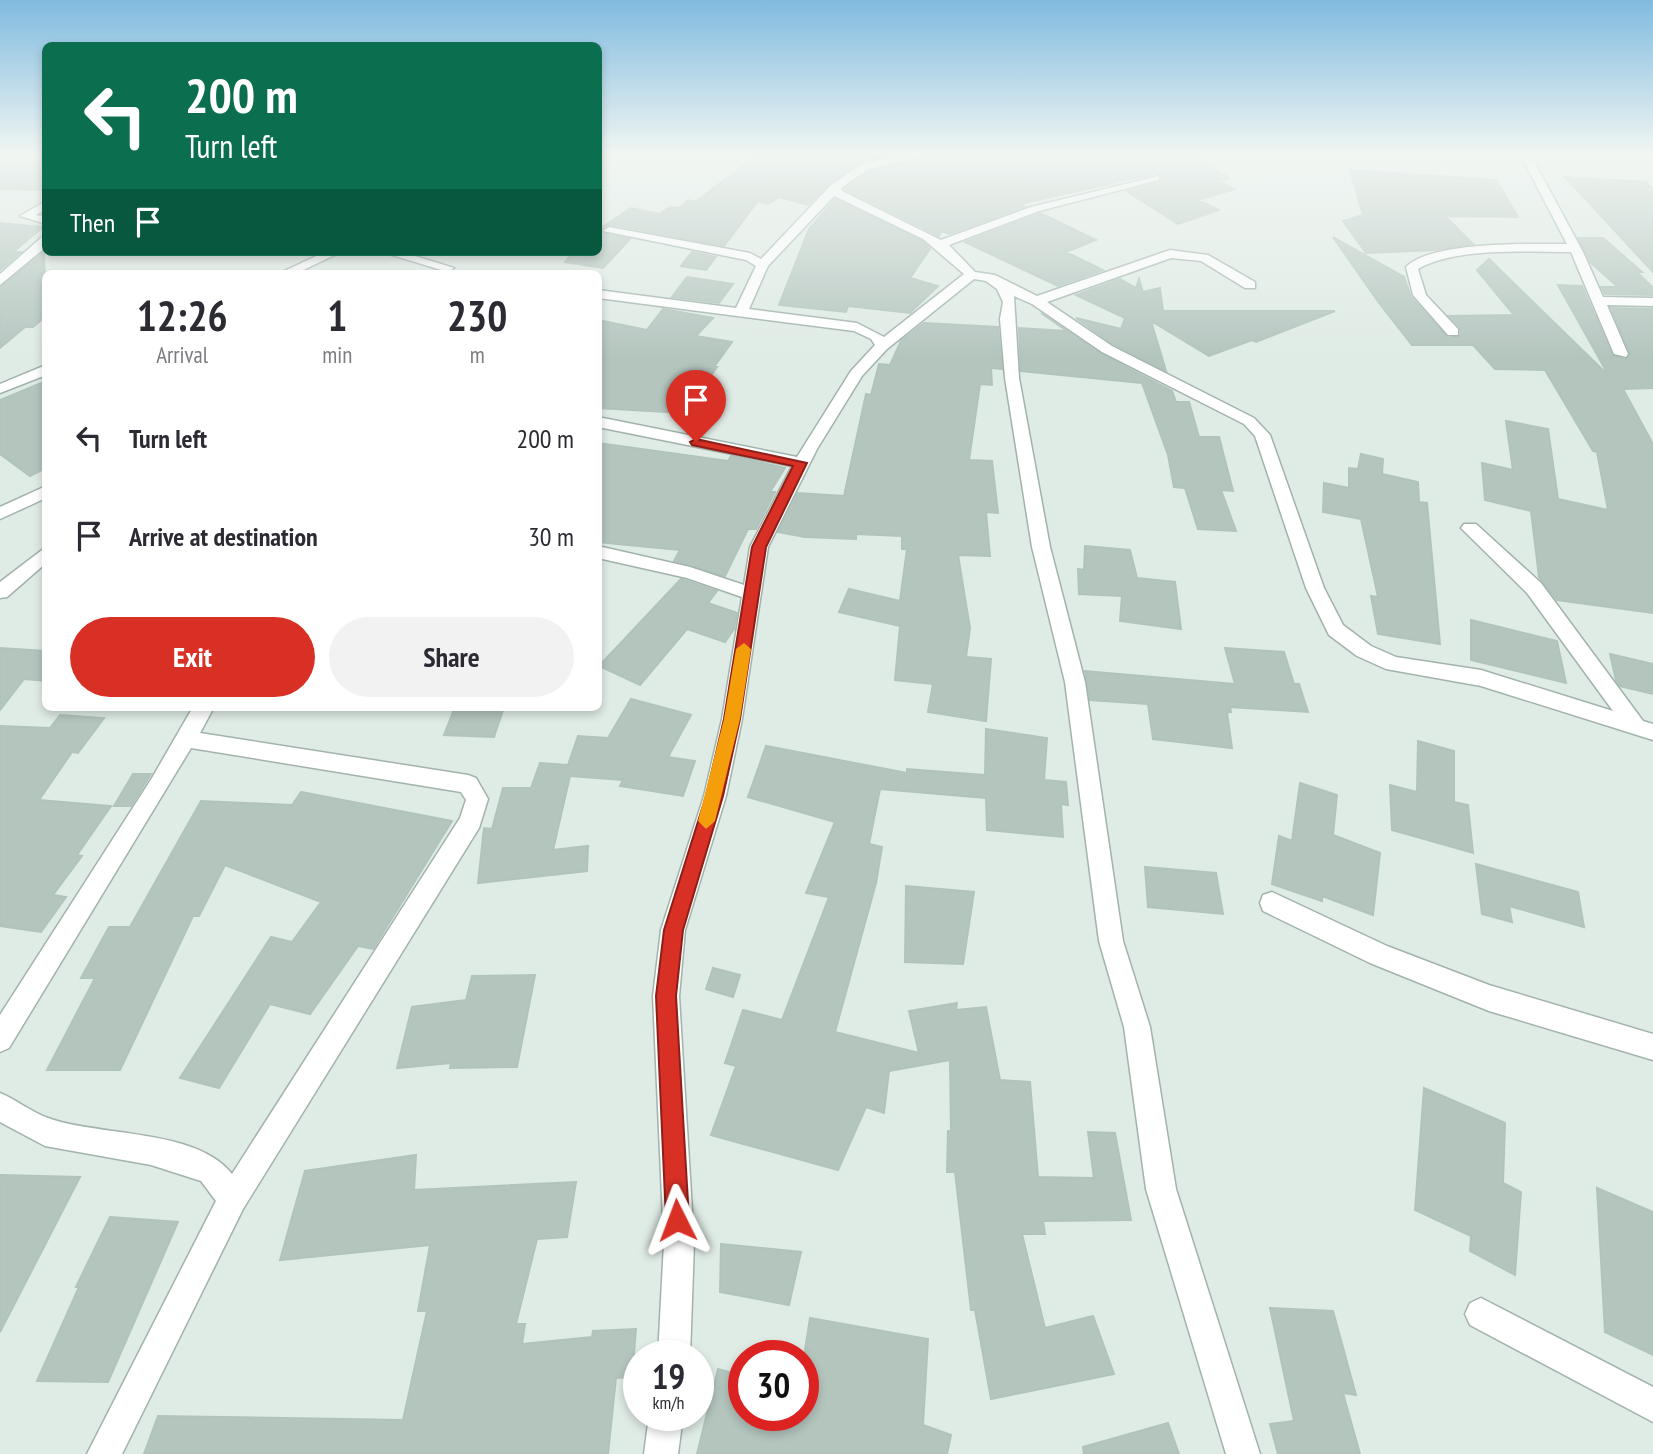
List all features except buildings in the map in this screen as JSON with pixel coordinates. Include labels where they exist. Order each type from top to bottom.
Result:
[{"type":"street","points":[[741,311],[761,273],[762,265],[802,222]]},
{"type":"street","points":[[896,222],[941,244],[961,261],[971,275],[990,278],[1003,287],[1037,301],[1107,349],[1249,421],[1262,435],[1315,588],[1336,630],[1355,644],[1393,664],[1481,678],[1645,730]]},
{"type":"street","points":[[941,244],[1000,222]]},
{"type":"street","points":[[1560,222],[1600,301],[1622,354]]},
{"type":"street","points":[[609,231],[750,257],[762,265]]},
{"type":"street","points":[[0,281],[42,244]]},
{"type":"street","points":[[1453,332],[1418,295],[1411,278],[1412,267],[1420,260],[1502,249],[1574,248]]},
{"type":"street","points":[[1037,301],[1170,254],[1204,258],[1250,285]]},
{"type":"street","points":[[293,270],[326,256]]},
{"type":"street","points":[[403,256],[448,268]]},
{"type":"street","points":[[675,1340],[679,1243],[666,996],[673,930],[715,796],[732,719],[759,547],[801,463],[856,374],[882,346],[971,275]]},
{"type":"street","points":[[1003,287],[1010,302],[1007,319],[1012,378],[1041,547],[1075,682],[1111,942],[1137,1027],[1161,1189],[1243,1454]]},
{"type":"street","points":[[602,294],[857,327],[877,336],[882,346]]},
{"type":"street","points":[[1600,301],[1653,302]]},
{"type":"street","points":[[0,389],[42,371]]},
{"type":"street","points":[[602,423],[801,463]]},
{"type":"street","points":[[0,514],[42,493]]},
{"type":"street","points":[[1470,528],[1534,588],[1645,730]]},
{"type":"street","points":[[602,553],[690,573],[752,594]]},
{"type":"street","points":[[0,592],[42,556]]},
{"type":"street","points":[[0,1039],[202,711]]},
{"type":"street","points":[[104,1454],[233,1199],[471,821],[477,799],[468,784],[186,739]]},
{"type":"street","points":[[1272,903],[1379,955],[1489,999],[1653,1047]]},
{"type":"street","points":[[0,1107],[45,1132],[151,1151],[209,1169],[233,1199]]},
{"type":"street","points":[[1481,1314],[1653,1405]]},
{"type":"street","points":[[661,1454],[664,1431]]},
{"type":"slow traffic","points":[[706,821],[715,796],[744,649]]},
{"type":"route","points":[[677,1220],[666,996],[673,930],[715,796],[732,719],[759,547],[801,463],[696,442]]}]
